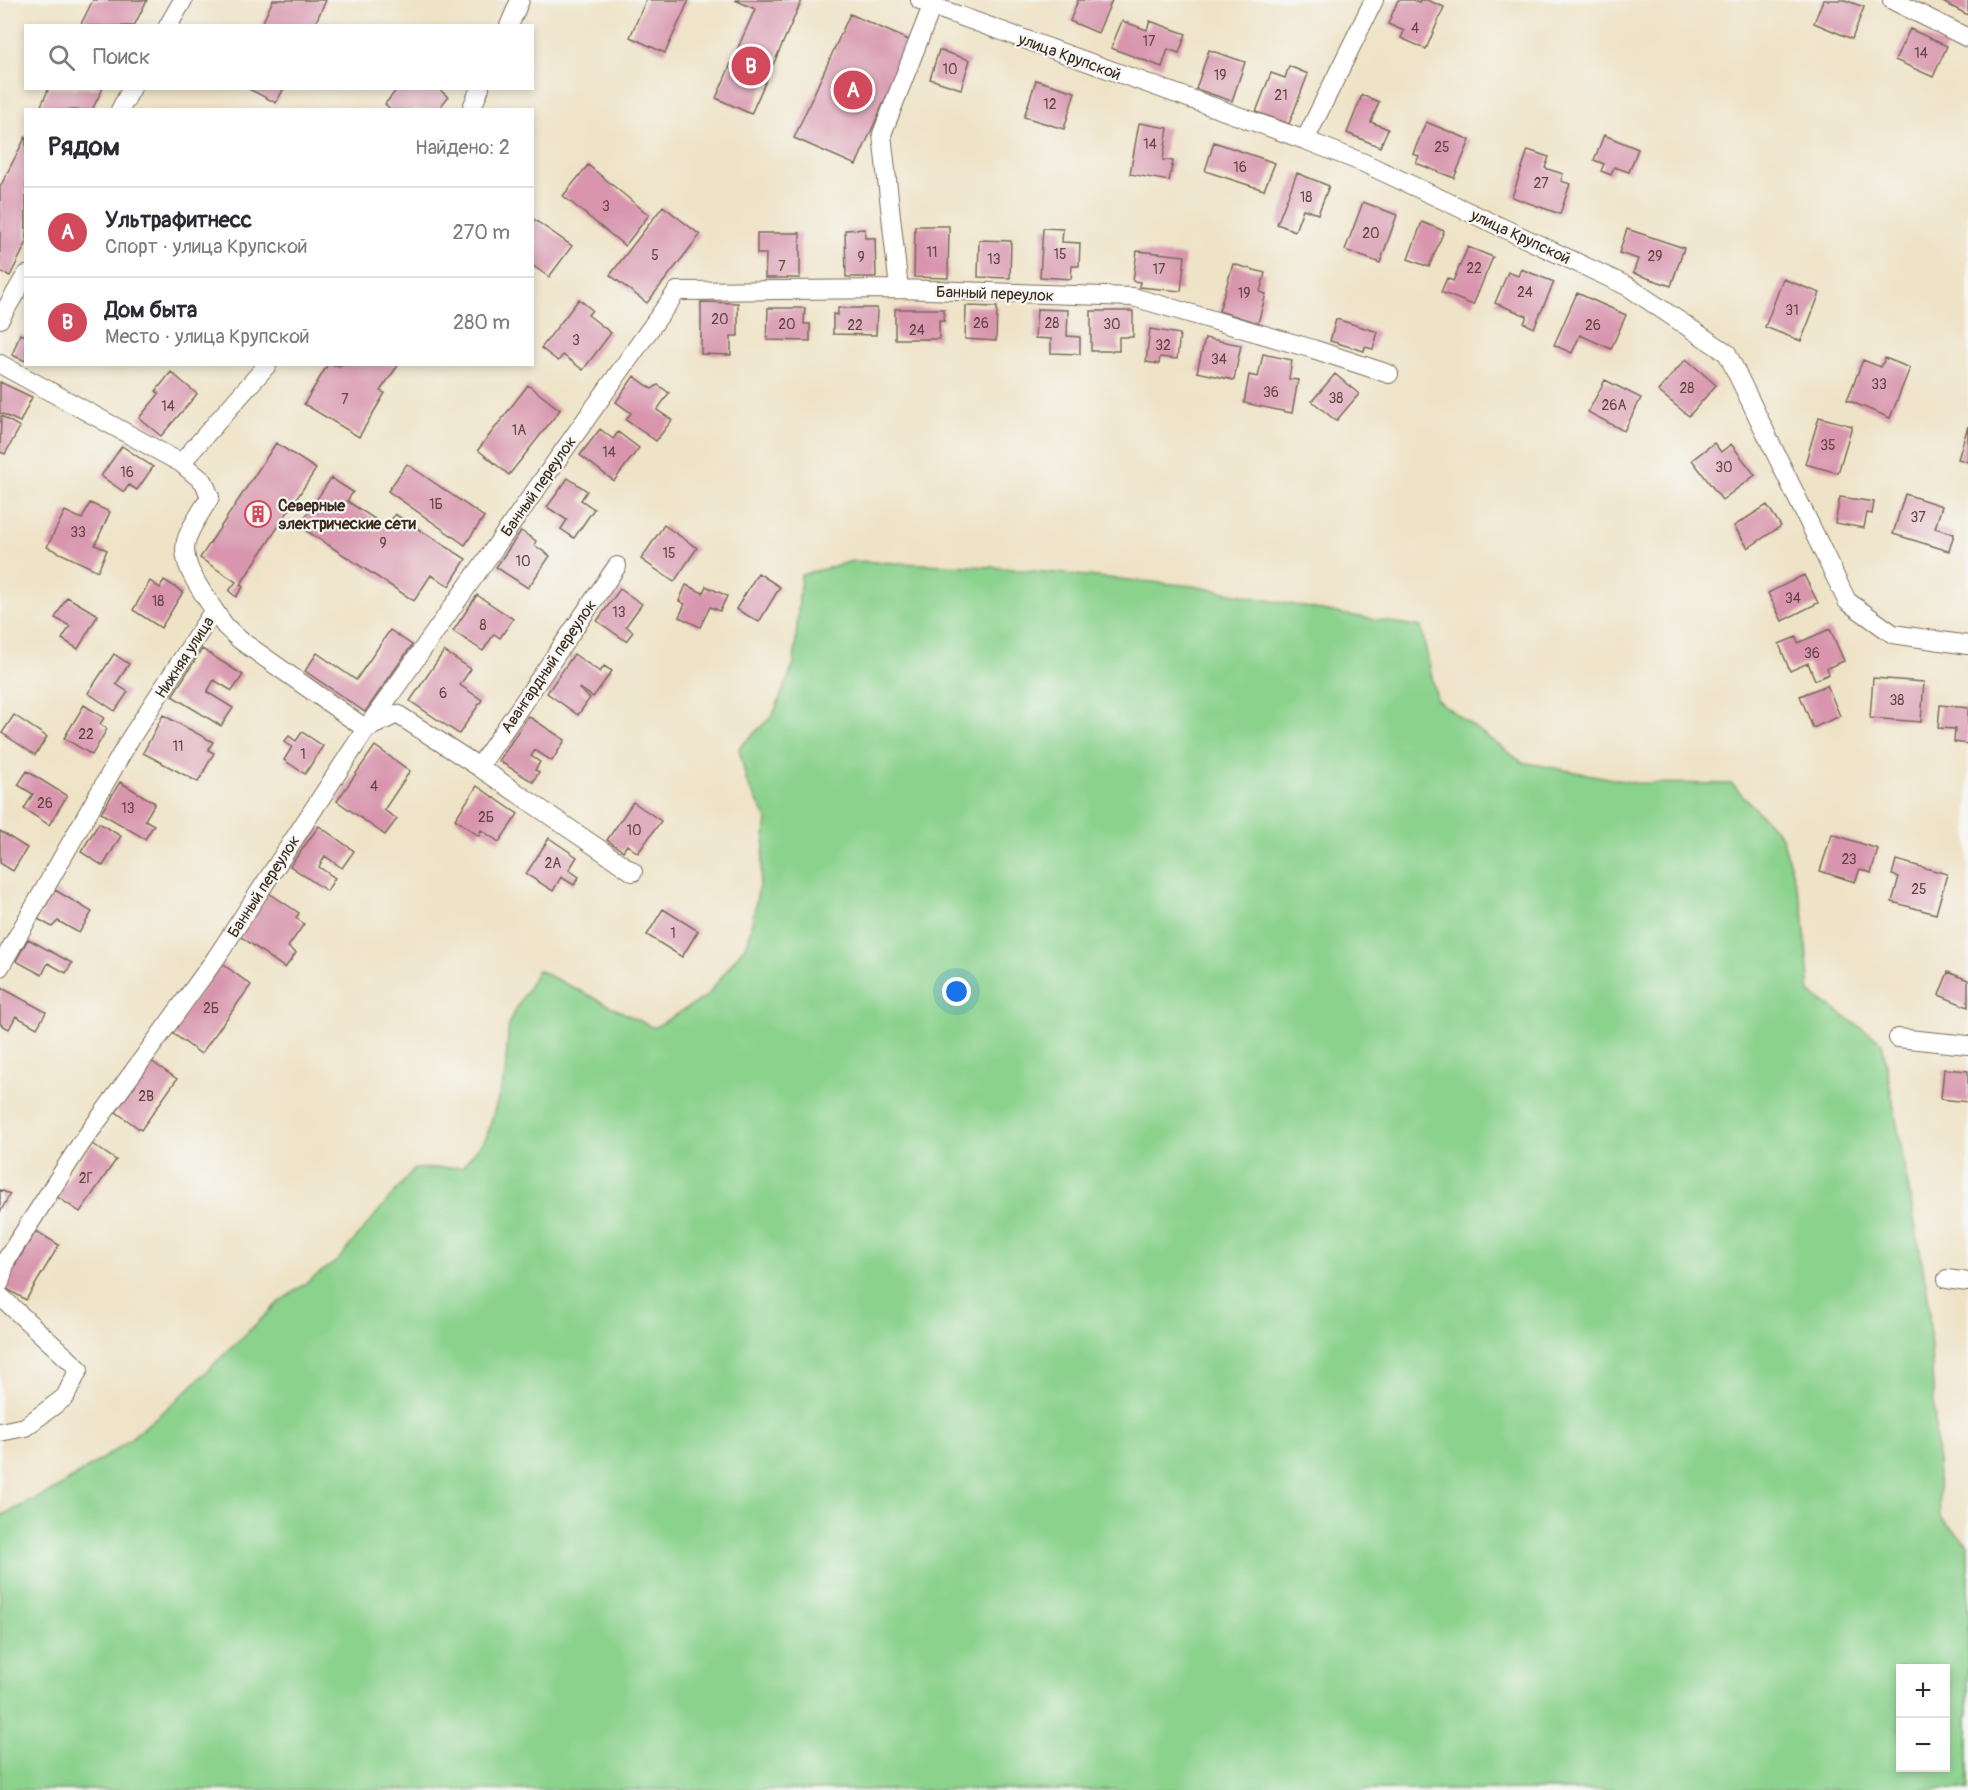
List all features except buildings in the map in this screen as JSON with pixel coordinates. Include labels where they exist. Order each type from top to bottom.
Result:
[{"type":"street","points":[[169,24],[183,0]]},
{"type":"street","points":[[510,24],[520,0]]},
{"type":"street","points":[[1305,140],[1374,0]]},
{"type":"street","points":[[1892,0],[1968,38]]},
{"type":"street","points":[[898,290],[882,134],[926,3]]},
{"type":"street","name":"улица Крупской","points":[[926,3],[1364,163],[1627,286],[1727,353],[1846,601],[1893,634],[1968,645]]},
{"type":"street","points":[[121,108],[131,90]]},
{"type":"street","points":[[472,108],[479,90]]},
{"type":"street","points":[[0,319],[24,277]]},
{"type":"street","name":"Банный переулок","points":[[0,1283],[6,1260],[80,1145],[216,958],[366,729],[677,291],[898,290],[1133,297],[1313,349],[1389,374]]},
{"type":"street","points":[[0,364],[181,463],[266,366]]},
{"type":"street","name":"Нижняя улица","points":[[0,967],[130,739],[214,610],[186,560],[186,540],[210,497],[204,482],[181,463]]},
{"type":"street","name":"Авангардный переулок","points":[[479,767],[616,566]]},
{"type":"street","points":[[214,610],[225,626],[240,640],[366,729],[397,714],[633,872]]},
{"type":"street","points":[[1898,1038],[1968,1045]]},
{"type":"street","points":[[1947,1279],[1968,1282]]},
{"type":"street","points":[[0,1296],[79,1369],[65,1397],[25,1427],[0,1432]]},
{"type":"green space","points":[[853,561],[992,567],[1193,586],[1421,627],[1437,700],[1522,762],[1635,783],[1732,784],[1782,837],[1803,910],[1810,993],[1882,1042],[1928,1296],[1940,1517],[1968,1544],[1968,1790],[0,1790],[0,1516],[56,1489],[120,1447],[178,1399],[279,1302],[338,1260],[414,1169],[462,1167],[486,1138],[505,1076],[509,1022],[538,970],[654,1028],[707,996],[748,942],[760,882],[767,819],[747,783],[739,748],[773,715],[794,664],[801,575]]},
{"type":"place","name":"Дом быта","points":[[751,66]]},
{"type":"place","name":"Ультрафитнесс","points":[[853,90]]},
{"type":"place","name":"Северные электрические сети","points":[[258,514]]}]
